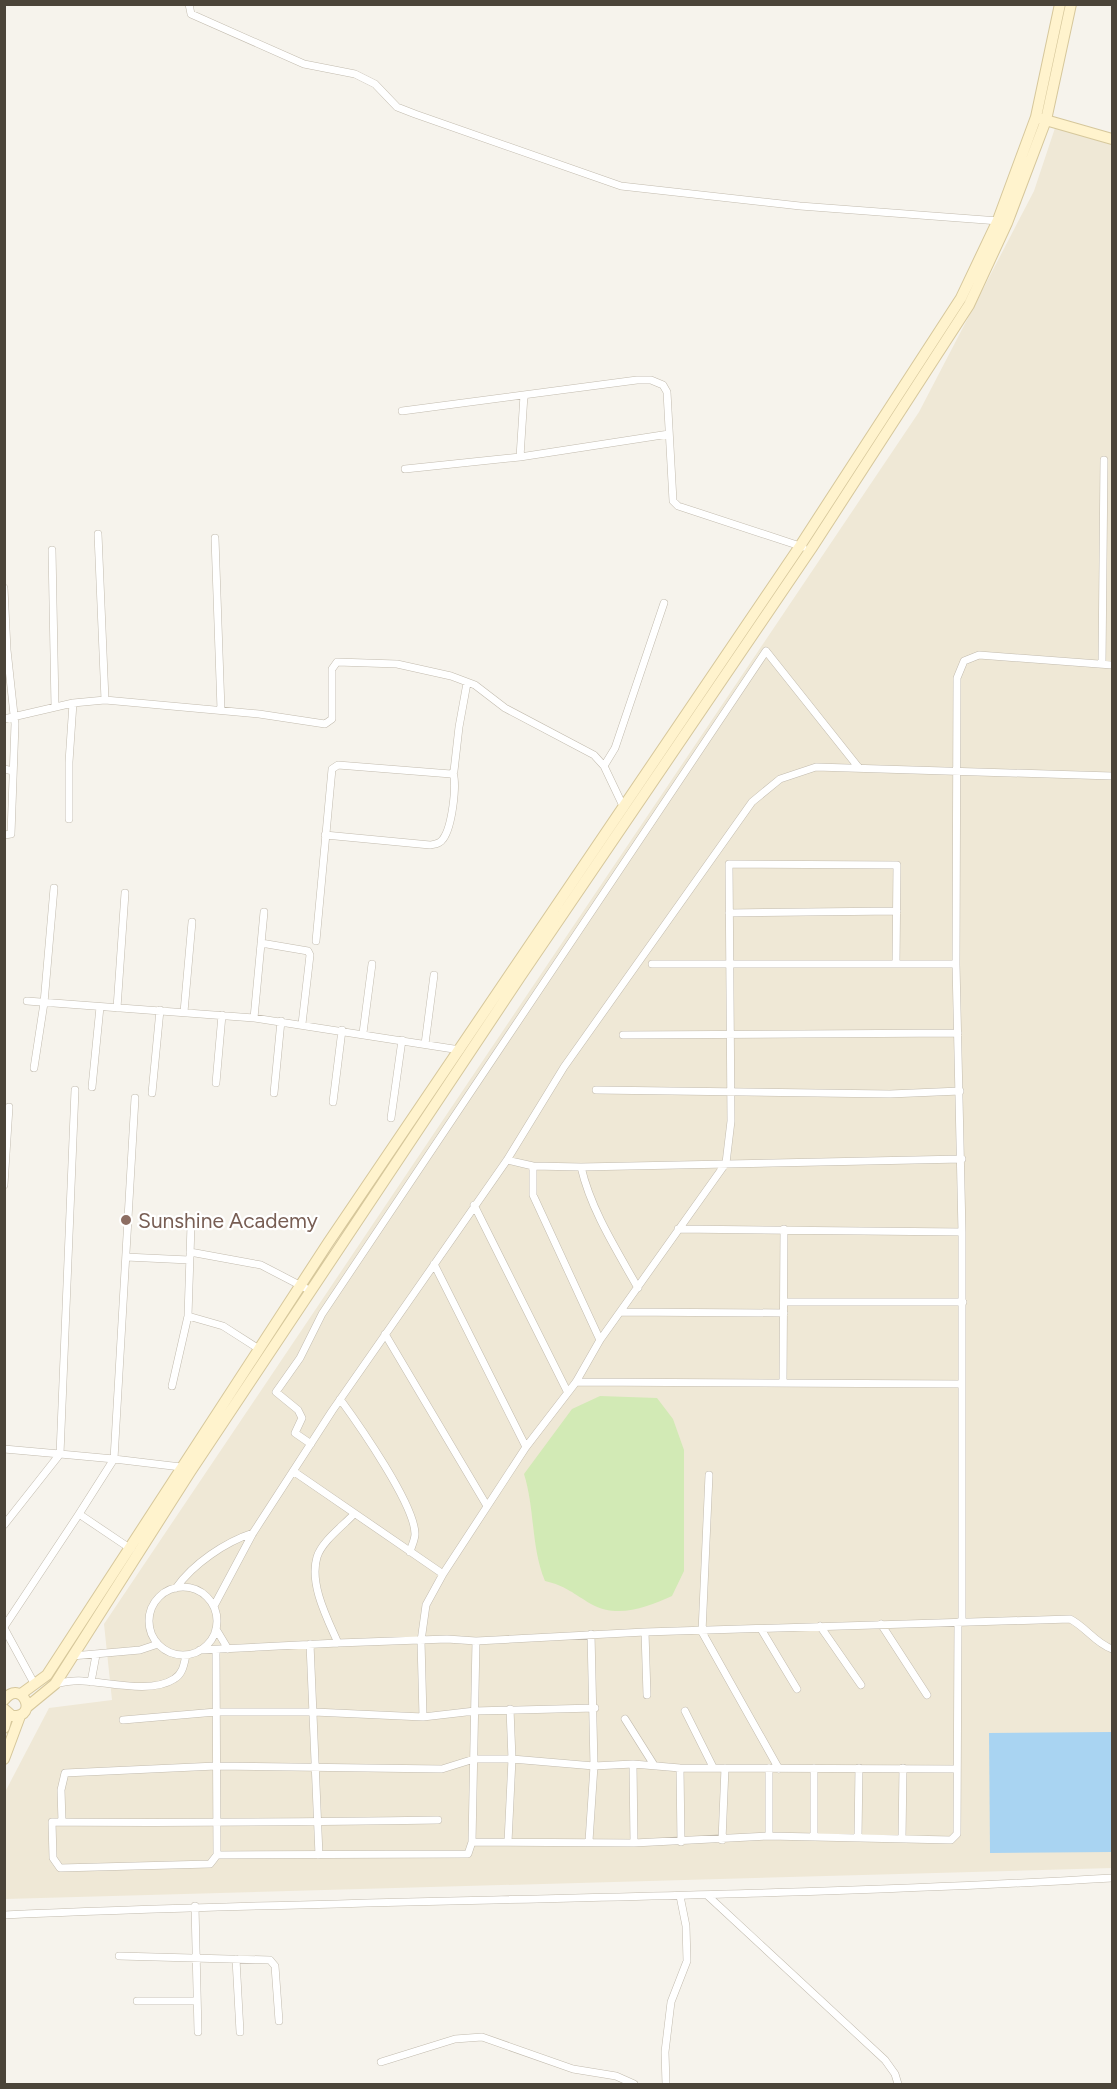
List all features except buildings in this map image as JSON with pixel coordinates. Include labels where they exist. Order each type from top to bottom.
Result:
[{"type":"street","points":[[189,4],[191,14],[304,64],[355,74],[375,84],[397,107],[621,186],[800,206],[1003,222]]},
{"type":"street","points":[[1041,119],[1060,4]]},
{"type":"street","points":[[627,809],[811,549],[969,304],[1003,222],[1041,119],[1071,4]]},
{"type":"street","points":[[1041,119],[1113,139]]},
{"type":"street","points":[[55,1684],[68,1653],[134,1551],[306,1288],[800,546],[955,307],[1003,222]]},
{"type":"street","points":[[402,411],[651,380],[663,385],[667,392],[673,501],[678,506],[811,549]]},
{"type":"street","points":[[520,457],[524,395]]},
{"type":"street","points":[[405,469],[520,457],[669,434]]},
{"type":"street","points":[[1102,664],[1109,514],[1104,460]]},
{"type":"street","points":[[98,534],[105,700]]},
{"type":"street","points":[[215,538],[221,710]]},
{"type":"street","points":[[52,550],[55,707]]},
{"type":"street","points":[[4,588],[13,717],[11,834],[4,835]]},
{"type":"street","points":[[604,766],[615,748],[664,603]]},
{"type":"street","points":[[311,1444],[295,1433],[302,1418],[298,1410],[276,1392],[300,1358],[322,1314],[766,651],[860,768]]},
{"type":"street","points":[[472,1842],[634,1843],[770,1836],[944,1841],[954,1838],[957,1834],[963,1302],[962,1159],[956,964],[957,678],[964,661],[979,655],[1113,665]]},
{"type":"street","points":[[4,719],[55,707],[105,700],[221,710],[326,724],[332,719],[332,669],[337,662],[398,664],[475,685],[505,708],[575,742],[594,755],[604,766],[627,809]]},
{"type":"street","points":[[325,835],[430,845],[438,844],[444,838],[452,808],[456,781],[453,772],[467,683]]},
{"type":"street","points":[[69,819],[69,762],[73,704]]},
{"type":"street","points":[[316,941],[333,769],[338,765],[453,772]]},
{"type":"street","points":[[228,1649],[216,1629],[213,1606],[253,1533],[340,1399],[507,1160],[564,1067],[753,802],[780,779],[816,766],[1113,776]]},
{"type":"street","points":[[4,769],[13,771]]},
{"type":"street","points":[[423,1717],[421,1641],[426,1605],[443,1574],[526,1447],[576,1382],[600,1340],[726,1163],[730,1144],[729,864],[897,866],[896,964]]},
{"type":"street","points":[[34,1068],[44,1003],[54,888]]},
{"type":"street","points":[[117,1008],[125,893]]},
{"type":"street","points":[[729,913],[897,911]]},
{"type":"street","points":[[254,1018],[264,912]]},
{"type":"street","points":[[184,1012],[192,922]]},
{"type":"street","points":[[261,943],[308,951],[310,955],[302,1024]]},
{"type":"street","points":[[363,1033],[372,964]]},
{"type":"street","points":[[652,964],[956,964]]},
{"type":"street","points":[[425,1044],[434,975]]},
{"type":"street","points":[[27,1001],[281,1021],[363,1033],[463,1052]]},
{"type":"street","points":[[92,1088],[100,1008]]},
{"type":"street","points":[[152,1093],[160,1010]]},
{"type":"street","points":[[216,1083],[222,1015]]},
{"type":"street","points":[[274,1093],[281,1021]]},
{"type":"street","points":[[333,1102],[342,1030]]},
{"type":"street","points":[[623,1035],[730,1032],[958,1033]]},
{"type":"street","points":[[391,1118],[402,1040]]},
{"type":"street","points":[[4,1525],[60,1454],[75,1090]]},
{"type":"street","points":[[596,1090],[890,1094],[960,1091]]},
{"type":"street","points":[[35,1685],[4,1628],[114,1459],[135,1098]]},
{"type":"street","points":[[4,1185],[9,1107]]},
{"type":"street","points":[[507,1160],[533,1166],[581,1167],[962,1159]]},
{"type":"street","points":[[533,1166],[533,1195],[600,1340]]},
{"type":"street","points":[[581,1167],[591,1198],[638,1288]]},
{"type":"street","points":[[474,1205],[567,1391]]},
{"type":"street","points":[[172,1386],[188,1316],[191,1225]]},
{"type":"street","points":[[678,1228],[962,1232]]},
{"type":"street","points":[[783,1229],[783,1383]]},
{"type":"street","points":[[126,1257],[189,1256],[261,1266],[306,1288]]},
{"type":"street","points":[[434,1263],[526,1447]]},
{"type":"street","points":[[134,1551],[181,1467],[259,1349],[306,1288]]},
{"type":"street","points":[[784,1302],[963,1302]]},
{"type":"street","points":[[621,1312],[784,1313]]},
{"type":"street","points":[[188,1316],[223,1326],[259,1349]]},
{"type":"street","points":[[385,1334],[487,1506]]},
{"type":"street","points":[[576,1382],[961,1384]]},
{"type":"street","points":[[340,1399],[379,1454],[413,1522],[415,1536],[410,1552]]},
{"type":"street","points":[[4,1449],[181,1467]]},
{"type":"street","points":[[293,1471],[443,1574]]},
{"type":"street","points":[[709,1475],[702,1632],[779,1769]]},
{"type":"street","points":[[4,1512],[13,1513]]},
{"type":"street","points":[[79,1514],[134,1551]]},
{"type":"street","points":[[338,1642],[324,1613],[316,1580],[317,1557],[354,1514]]},
{"type":"street","points":[[253,1533],[239,1537],[186,1573],[176,1588],[158,1598],[149,1616],[152,1636],[158,1644],[166,1650],[186,1655],[200,1650],[338,1642],[476,1641],[645,1632],[1070,1619],[1079,1624],[1100,1644],[1113,1649]]},
{"type":"street","points":[[176,1588],[198,1591],[213,1606]]},
{"type":"street","points":[[881,1624],[927,1695]]},
{"type":"street","points":[[820,1626],[861,1685]]},
{"type":"street","points":[[200,1650],[211,1640],[216,1629]]},
{"type":"street","points":[[761,1629],[797,1689]]},
{"type":"street","points":[[645,1632],[647,1695]]},
{"type":"street","points":[[589,1841],[595,1708],[591,1634]]},
{"type":"street","points":[[217,1855],[468,1854],[472,1842],[476,1641]]},
{"type":"street","points":[[21,1694],[47,1675],[68,1653],[96,1654],[140,1650],[158,1644]]},
{"type":"street","points":[[310,1644],[319,1855]]},
{"type":"street","points":[[216,1650],[216,1821],[217,1855],[210,1864],[60,1868],[53,1858],[52,1822],[216,1821],[316,1822],[438,1820]]},
{"type":"street","points":[[91,1682],[96,1654]]},
{"type":"street","points":[[4,1759],[15,1711],[55,1684],[73,1681],[138,1686],[163,1683],[175,1679],[181,1672],[186,1655]]},
{"type":"street","points":[[4,1728],[15,1711],[27,1699],[21,1694],[14,1693],[5,1697]]},
{"type":"street","points":[[123,1720],[216,1712],[314,1712],[423,1717],[510,1709],[595,1708]]},
{"type":"street","points":[[508,1842],[512,1759],[510,1709]]},
{"type":"street","points":[[685,1711],[713,1767]]},
{"type":"street","points":[[625,1719],[654,1765]]},
{"type":"street","points":[[62,1822],[61,1790],[65,1773],[216,1766],[442,1769],[474,1759],[512,1759],[594,1766],[633,1764],[680,1768],[957,1768]]},
{"type":"street","points":[[633,1764],[634,1843]]},
{"type":"street","points":[[680,1768],[681,1842]]},
{"type":"street","points":[[722,1840],[725,1768]]},
{"type":"street","points":[[769,1768],[770,1836]]},
{"type":"street","points":[[814,1768],[814,1837]]},
{"type":"street","points":[[858,1837],[859,1768]]},
{"type":"street","points":[[902,1838],[903,1768]]},
{"type":"street","points":[[4,1915],[195,1906],[680,1896],[1113,1878]]},
{"type":"street","points":[[706,1895],[795,1980],[885,2060],[895,2074],[898,2085]]},
{"type":"street","points":[[666,2085],[665,2052],[671,2002],[687,1960],[686,1926],[680,1896]]},
{"type":"street","points":[[195,1906],[198,2032]]},
{"type":"street","points":[[119,1956],[266,1959],[275,1966],[279,2020]]},
{"type":"street","points":[[236,1959],[240,2032]]},
{"type":"street","points":[[137,2001],[196,2001]]},
{"type":"street","points":[[381,2062],[455,2039],[482,2037],[501,2041],[573,2069],[615,2076],[634,2085]]},
{"type":"shaded area","points":[[1055,128],[1112,145],[1112,1868],[5,1899],[4,1794],[49,1708],[112,1700],[104,1624],[919,412],[1034,191]]},
{"type":"green space","points":[[600,1396],[657,1398],[673,1419],[684,1450],[684,1571],[672,1596],[632,1610],[612,1611],[601,1608],[564,1588],[545,1581],[537,1555],[524,1474],[572,1409]]},
{"type":"water","points":[[1112,1732],[1112,1852],[990,1853],[989,1733]]},
{"type":"place","name":"Sunshine Academy","points":[[126,1220]]}]
